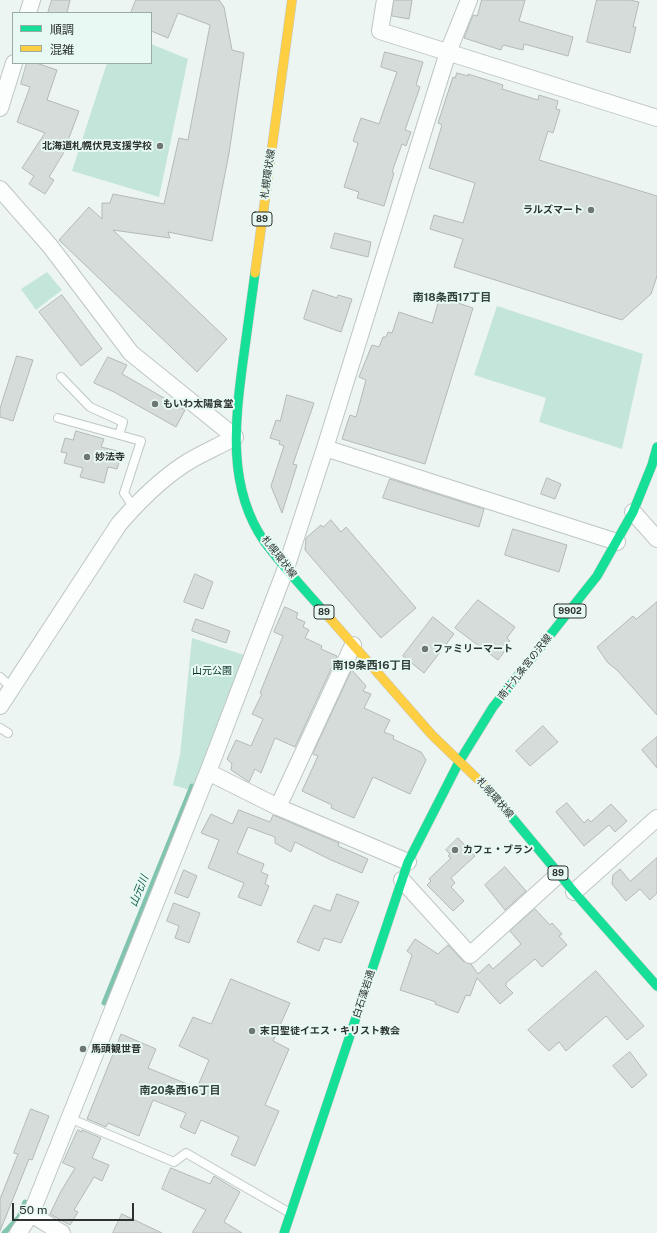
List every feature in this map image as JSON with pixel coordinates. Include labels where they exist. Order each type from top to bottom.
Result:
[{"type":"main road","name":"札幌環状線","points":[[287,2],[236,413],[235,437],[238,472],[250,513],[264,540],[286,568],[432,734],[485,784],[574,892],[657,986]]},
{"type":"main road","name":"南十九条宮の沢線","points":[[460,762],[493,707],[597,576],[618,542],[633,512],[652,465],[657,447]]},
{"type":"main road","name":"白石藻岩通","points":[[284,1233],[408,862],[460,762]]},
{"type":"street","points":[[28,12],[32,0]]},
{"type":"street","points":[[385,0],[380,31],[657,118]]},
{"type":"street","points":[[18,1233],[31,1214],[208,772],[286,568],[325,448],[448,52],[469,0]]},
{"type":"street","points":[[0,108],[14,64]]},
{"type":"street","points":[[0,189],[50,246],[131,353],[235,437],[184,464],[165,478],[119,524],[0,706]]},
{"type":"street","points":[[325,448],[618,542]]},
{"type":"street","points":[[633,512],[657,539]]},
{"type":"street","points":[[278,807],[353,645]]},
{"type":"street","points":[[208,772],[278,807],[408,862]]},
{"type":"street","points":[[574,892],[654,826]]},
{"type":"street","points":[[402,880],[470,955],[559,874]]},
{"type":"street","points":[[31,1214],[62,1233]]},
{"type":"lane","points":[[61,378],[90,407],[123,422],[119,435]]},
{"type":"lane","points":[[58,418],[141,441],[124,493],[134,508]]},
{"type":"lane","points":[[0,678],[12,688]]},
{"type":"lane","points":[[0,728],[8,733]]},
{"type":"lane","points":[[69,1118],[174,1162],[186,1153],[290,1214]]},
{"type":"green space","points":[[152,44],[188,59],[159,197],[72,171],[107,64],[152,64]]},
{"type":"green space","points":[[47,272],[62,290],[36,310],[21,289]]},
{"type":"green space","points":[[497,306],[643,354],[622,449],[539,422],[546,398],[474,375]]},
{"type":"green space","name":"山元公園","points":[[192,638],[244,655],[193,791],[173,785],[180,755]]},
{"type":"building","points":[[52,0],[70,0],[67,12],[48,12]]},
{"type":"building","points":[[136,0],[219,0],[224,7],[232,50],[244,53],[229,153],[212,241],[168,232],[170,238],[113,230],[227,339],[197,372],[59,240],[89,207],[102,219],[102,203],[110,203],[113,194],[164,204],[179,138],[188,140],[210,25],[178,13],[168,38],[152,31],[152,12],[131,12]]},
{"type":"building","points":[[394,0],[412,0],[409,19],[392,16]]},
{"type":"building","points":[[482,0],[525,0],[519,21],[573,37],[568,56],[524,44],[523,50],[503,45],[501,50],[464,38],[473,15],[477,16]]},
{"type":"building","points":[[597,0],[630,0],[639,2],[633,27],[636,27],[630,53],[587,42]]},
{"type":"building","points":[[385,52],[423,62],[416,85],[420,87],[405,130],[411,132],[406,146],[402,144],[392,172],[394,173],[384,206],[357,198],[359,192],[344,187],[358,143],[353,141],[361,118],[379,124],[397,72],[381,67]]},
{"type":"building","points":[[27,64],[39,64],[57,70],[47,100],[79,111],[63,154],[49,177],[54,180],[45,194],[29,184],[34,176],[22,168],[45,133],[17,122],[30,87],[21,84]]},
{"type":"building","points":[[457,73],[468,76],[468,74],[503,85],[502,89],[538,100],[539,95],[558,101],[556,109],[560,110],[553,133],[548,131],[539,160],[657,196],[657,276],[651,294],[622,320],[454,267],[463,239],[430,229],[434,215],[463,223],[475,183],[429,168],[442,125],[438,123],[453,77],[455,78]]},
{"type":"building","points":[[335,233],[371,242],[368,257],[331,248]]},
{"type":"building","points":[[313,290],[337,298],[338,295],[352,299],[341,332],[304,319]]},
{"type":"building","points":[[62,295],[102,349],[81,366],[39,312]]},
{"type":"building","points":[[440,297],[473,308],[425,464],[342,439],[350,415],[356,417],[366,380],[359,377],[372,345],[379,347],[383,337],[386,337],[388,332],[392,333],[399,312],[432,323]]},
{"type":"building","points":[[17,356],[33,360],[13,421],[0,417],[0,409]]},
{"type":"building","points":[[108,357],[127,365],[122,374],[185,410],[176,427],[114,392],[94,383]]},
{"type":"building","points":[[287,395],[314,403],[293,464],[297,465],[282,513],[271,486],[284,446],[279,444],[280,441],[270,438],[276,420],[280,421]]},
{"type":"building","points":[[76,431],[104,439],[101,447],[122,452],[117,469],[108,467],[104,483],[80,477],[83,468],[64,463],[67,453],[61,452],[65,438],[73,440]]},
{"type":"building","points":[[547,478],[561,484],[555,499],[541,494]]},
{"type":"building","points":[[390,479],[484,509],[479,527],[383,498]]},
{"type":"building","points":[[331,520],[341,532],[346,527],[416,608],[381,638],[305,550],[306,538],[321,525],[323,527]]},
{"type":"building","points":[[513,529],[567,545],[559,572],[505,555]]},
{"type":"building","points":[[195,574],[213,582],[203,609],[184,602]]},
{"type":"building","points":[[478,600],[515,627],[507,638],[510,641],[505,646],[507,648],[498,660],[455,628]]},
{"type":"building","points":[[657,602],[657,715],[617,670],[608,663],[597,647],[633,616],[636,619]]},
{"type":"building","points":[[285,607],[298,613],[296,618],[305,622],[303,627],[309,630],[305,638],[322,646],[321,649],[337,656],[295,747],[275,738],[261,773],[255,769],[249,782],[231,770],[232,764],[227,759],[236,740],[251,746],[263,719],[252,714],[262,694],[260,693],[283,636],[274,632]]},
{"type":"building","name":"ファミリーマート","points":[[433,617],[454,634],[424,673],[403,656]]},
{"type":"building","points":[[196,619],[230,631],[226,643],[192,631]]},
{"type":"building","points":[[352,670],[366,686],[363,691],[371,694],[364,708],[390,720],[384,732],[394,736],[393,739],[421,752],[426,760],[410,794],[373,777],[354,818],[331,808],[332,805],[302,791],[318,756],[313,754]]},
{"type":"building","points":[[543,726],[558,742],[530,766],[516,751]]},
{"type":"building","points":[[657,737],[657,768],[642,750]]},
{"type":"building","points":[[567,803],[584,823],[588,819],[591,822],[611,804],[627,821],[615,832],[609,825],[584,846],[556,812]]},
{"type":"building","points":[[239,810],[270,822],[273,815],[339,843],[338,846],[368,859],[362,873],[331,860],[295,842],[291,852],[275,843],[275,837],[248,827],[237,853],[264,864],[261,872],[268,875],[265,884],[269,886],[261,906],[238,897],[244,883],[208,868],[219,840],[201,833],[211,814],[232,824]]},
{"type":"building","points":[[458,838],[475,856],[451,878],[455,883],[451,887],[464,901],[453,911],[427,885],[431,881],[429,879],[451,858],[448,856],[450,854],[446,850]]},
{"type":"building","points":[[657,858],[657,893],[650,900],[640,889],[626,901],[612,884],[613,875],[620,869],[630,881]]},
{"type":"building","points":[[505,867],[526,891],[505,910],[485,885]]},
{"type":"building","points":[[184,870],[197,876],[188,898],[175,893]]},
{"type":"building","points":[[337,894],[359,902],[341,943],[324,938],[319,951],[297,942],[314,905],[330,911]]},
{"type":"building","points":[[174,903],[200,913],[189,943],[175,938],[179,926],[167,921]]},
{"type":"building","points":[[535,909],[550,925],[552,923],[562,934],[559,936],[567,945],[542,967],[535,959],[506,983],[506,986],[513,993],[500,1004],[477,978],[470,996],[466,995],[458,1013],[435,1004],[436,1002],[400,990],[412,955],[407,951],[415,939],[438,954],[448,945],[463,961],[471,964],[478,974],[489,964],[493,969],[521,944],[510,931]]},
{"type":"building","points":[[596,971],[644,1026],[627,1040],[606,1016],[566,1051],[559,1042],[549,1051],[528,1030]]},
{"type":"building","points":[[231,979],[290,1003],[273,1041],[289,1049],[265,1105],[279,1111],[255,1166],[231,1155],[239,1137],[201,1120],[195,1134],[180,1127],[186,1113],[153,1100],[139,1136],[108,1123],[106,1127],[87,1119],[121,1034],[156,1049],[148,1068],[197,1088],[209,1060],[179,1046],[193,1017],[211,1024]]},
{"type":"building","points":[[630,1052],[647,1075],[632,1088],[613,1066]]},
{"type":"building","points":[[31,1109],[49,1116],[32,1160],[29,1159],[0,1231],[0,1199],[18,1154],[14,1153]]},
{"type":"building","points":[[78,1130],[82,1132],[82,1130],[101,1138],[92,1158],[109,1165],[102,1181],[94,1177],[74,1210],[78,1212],[70,1225],[50,1214],[60,1193],[75,1168],[63,1163]]},
{"type":"building","points":[[171,1168],[210,1184],[214,1176],[240,1192],[224,1222],[242,1233],[192,1233],[206,1210],[162,1189]]},
{"type":"building","points":[[122,1214],[162,1233],[113,1233]]},
{"type":"waterway","name":"山元川","points":[[104,1003],[192,786]]},
{"type":"waterway","name":"山元川","points":[[4,1233],[19,1217],[25,1202]]},
{"type":"traffic: fast","points":[[255,273],[243,361],[236,430],[239,476],[244,499],[252,520],[264,541],[287,570],[327,615]]},
{"type":"traffic: fast","points":[[459,762],[493,707],[597,576],[633,512],[652,465],[657,447]]},
{"type":"traffic: fast","points":[[284,1233],[408,862],[459,762]]},
{"type":"traffic: fast","points":[[490,791],[574,892],[657,986]]},
{"type":"traffic: slow","points":[[255,273],[292,0]]},
{"type":"traffic: slow","points":[[327,615],[432,735],[490,791]]},
{"type":"place","name":"北海道札幌伏見支援学校","points":[[160,146]]},
{"type":"place","name":"ラルズマート","points":[[591,210]]},
{"type":"place","name":"もいわ太陽食堂","points":[[155,404]]},
{"type":"place","name":"妙法寺","points":[[87,457]]},
{"type":"place","name":"ファミリーマート","points":[[425,649]]},
{"type":"place","name":"カフェ・ブラン","points":[[455,850]]},
{"type":"place","name":"末日聖徒イエス・キリスト教会","points":[[252,1031]]},
{"type":"place","name":"馬頭観世音","points":[[83,1049]]},
{"type":"district","name":"南18条西17丁目","points":[[452,298]]},
{"type":"district","name":"南19条西16丁目","points":[[372,666]]},
{"type":"district","name":"南20条西16丁目","points":[[180,1091]]}]
